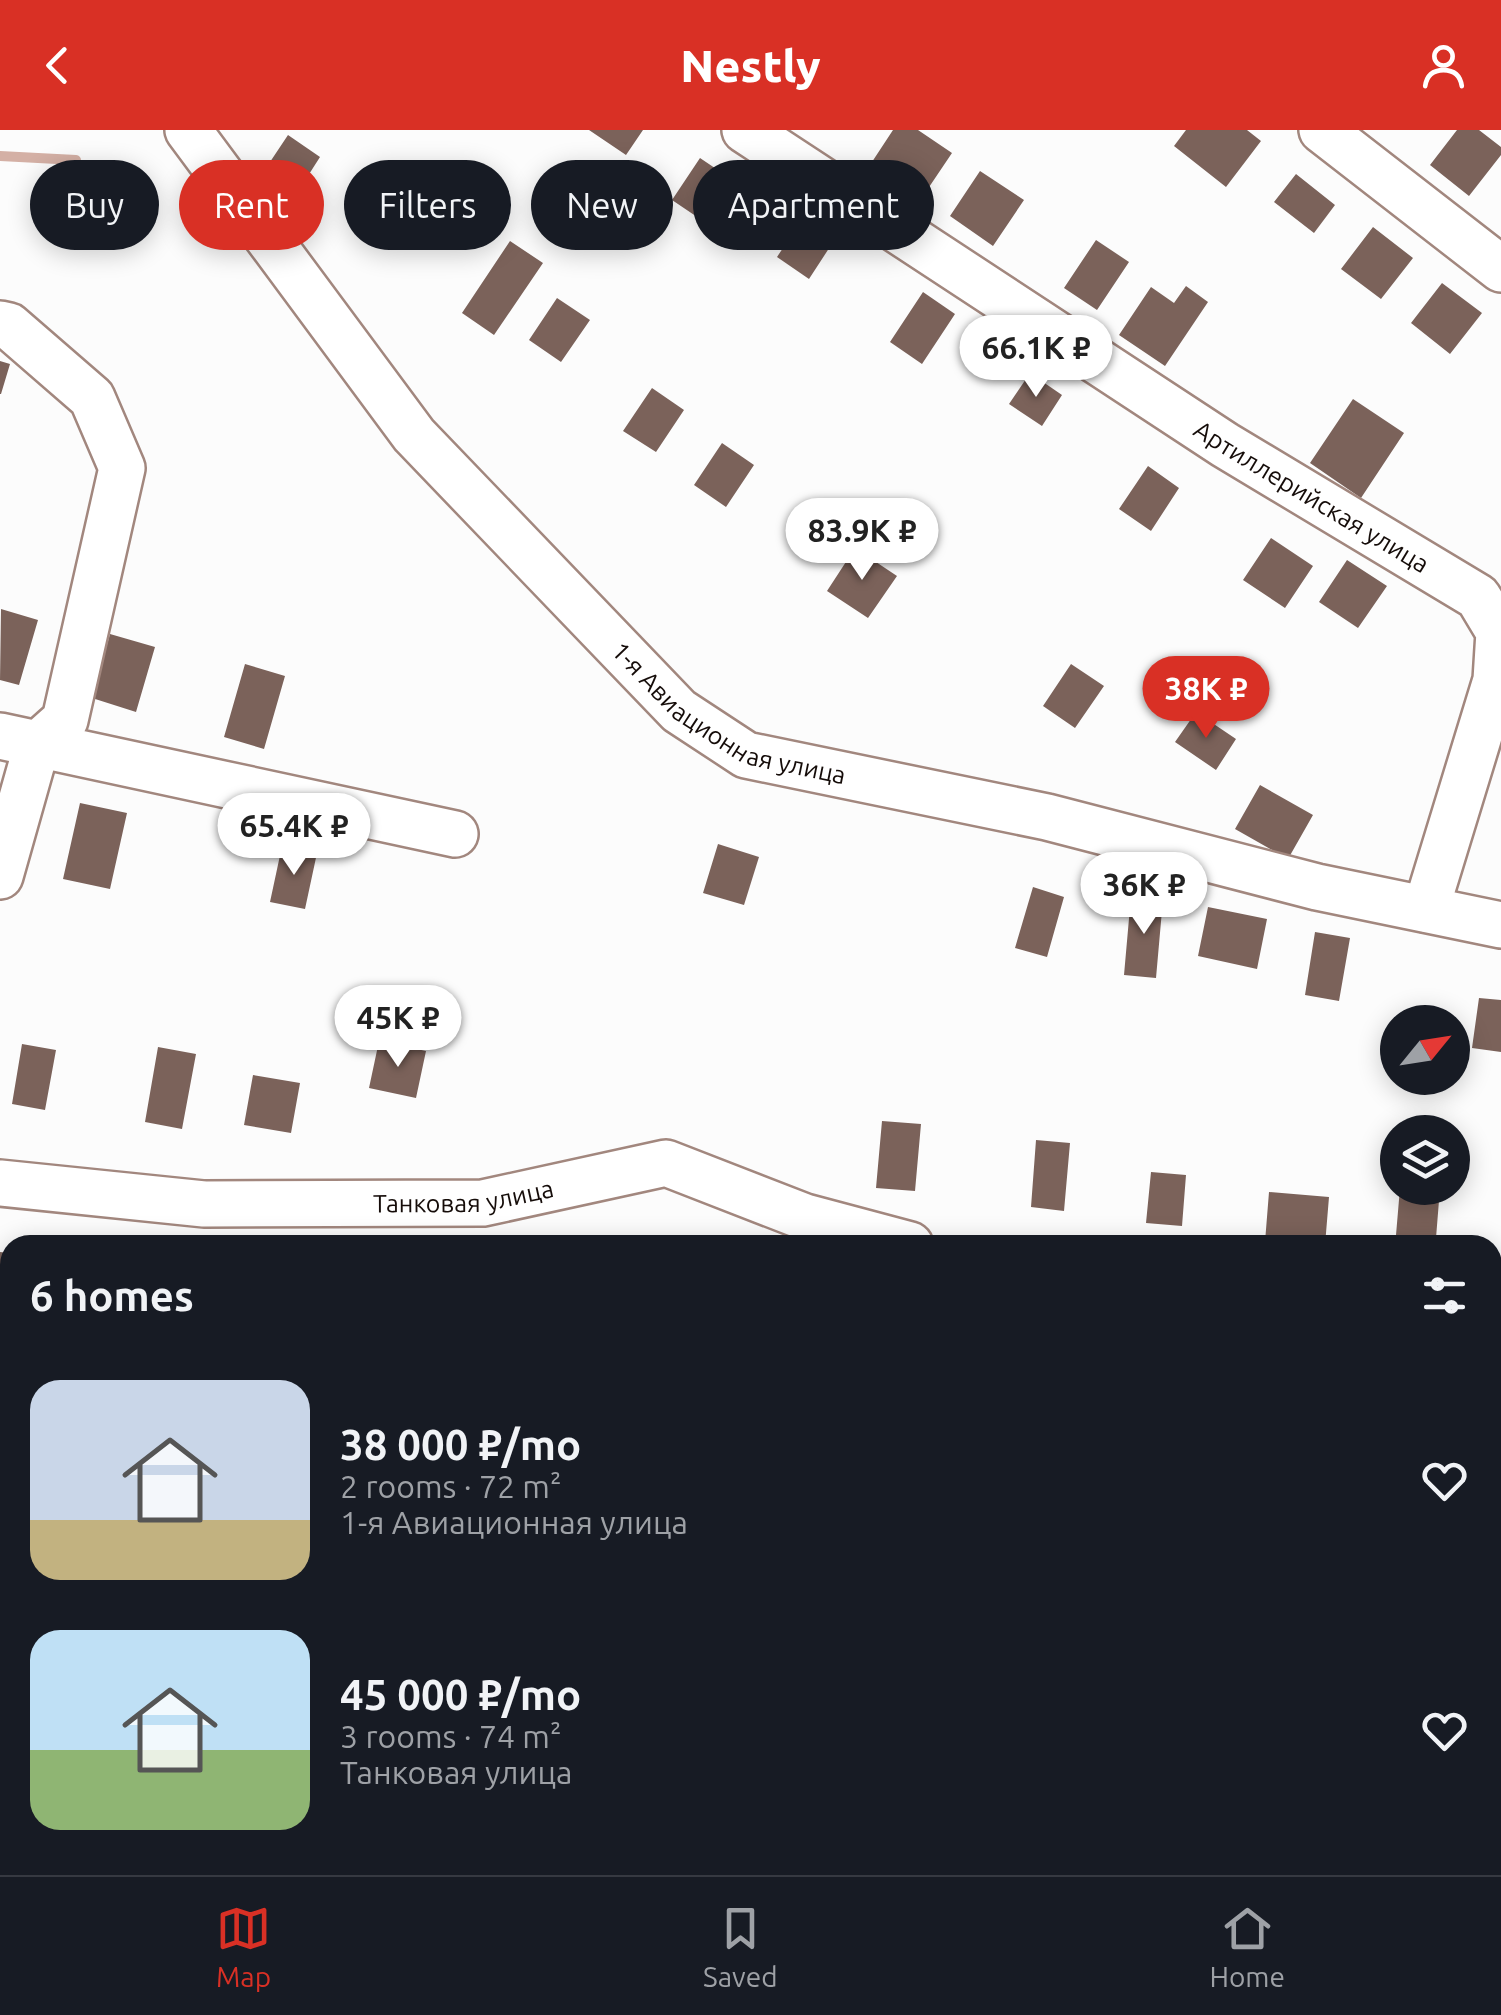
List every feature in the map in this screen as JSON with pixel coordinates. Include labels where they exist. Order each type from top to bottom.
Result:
[{"type":"street","name":"1-я Авиационная улица","points":[[188,130],[414,434],[679,711],[746,756],[1047,817],[1317,887],[1501,925]]},
{"type":"street","name":"Артиллерийская улица","points":[[745,130],[1225,446],[1478,597],[1500,632],[1496,680],[1426,909]]},
{"type":"street","points":[[1322,130],[1501,269]]},
{"type":"street","points":[[5,325],[92,398],[122,468],[64,720],[18,741]]},
{"type":"street","points":[[18,741],[455,834]]},
{"type":"street","points":[[0,876],[18,741]]},
{"type":"street","name":"Танковая улица","points":[[0,1183],[204,1204],[483,1203],[666,1163],[804,1217],[872,1235]]},
{"type":"building","points":[[589,130],[643,130],[626,155]]},
{"type":"building","points":[[893,130],[918,130],[952,153],[934,180],[934,160],[873,160]]},
{"type":"building","points":[[1186,130],[1247,130],[1261,141],[1226,187],[1174,146]]},
{"type":"building","points":[[1457,130],[1479,130],[1501,147],[1501,155],[1469,196],[1430,165]]},
{"type":"building","points":[[288,135],[320,157],[318,160],[271,160]]},
{"type":"building","points":[[693,168],[693,214],[673,198]]},
{"type":"building","points":[[980,171],[1024,200],[993,246],[950,216]]},
{"type":"building","points":[[1296,174],[1335,205],[1314,233],[1274,202]]},
{"type":"building","points":[[1373,227],[1413,258],[1381,299],[1341,269]]},
{"type":"building","points":[[1096,240],[1129,262],[1097,310],[1064,288]]},
{"type":"building","points":[[511,242],[543,263],[494,335],[462,313],[504,250],[511,250]]},
{"type":"building","points":[[782,250],[828,250],[809,279],[777,257]]},
{"type":"building","points":[[1442,283],[1482,313],[1450,354],[1411,323]]},
{"type":"building","points":[[1186,286],[1208,302],[1165,366],[1119,335],[1151,287],[1174,303]]},
{"type":"building","points":[[923,292],[955,314],[922,364],[890,342]]},
{"type":"building","points":[[557,298],[590,320],[561,362],[529,340]]},
{"type":"building","points":[[0,361],[10,364],[1,394],[0,394]]},
{"type":"building","points":[[1030,373],[1062,395],[1042,426],[1009,404]]},
{"type":"building","points":[[652,388],[684,410],[656,452],[623,431]]},
{"type":"building","points":[[1353,399],[1404,433],[1361,498],[1310,463]]},
{"type":"building","points":[[722,443],[754,465],[726,507],[694,485]]},
{"type":"building","points":[[1148,466],[1179,488],[1151,531],[1119,509]]},
{"type":"building","points":[[1271,538],[1313,566],[1285,608],[1243,580]]},
{"type":"building","points":[[855,548],[897,576],[868,618],[827,591]]},
{"type":"building","points":[[1347,560],[1387,586],[1358,628],[1319,602]]},
{"type":"building","points":[[1,609],[38,620],[19,685],[0,680]]},
{"type":"building","points":[[110,634],[155,647],[136,712],[92,698]]},
{"type":"building","points":[[245,664],[285,676],[264,749],[224,737]]},
{"type":"building","points":[[1071,664],[1104,686],[1075,728],[1043,706]]},
{"type":"building","points":[[1196,712],[1236,739],[1216,770],[1175,742]]},
{"type":"building","points":[[1260,785],[1313,815],[1288,859],[1235,829]]},
{"type":"building","points":[[80,803],[127,813],[110,889],[63,879]]},
{"type":"building","points":[[718,844],[759,857],[744,905],[703,893]]},
{"type":"building","points":[[282,846],[317,853],[305,909],[270,902]]},
{"type":"building","points":[[1033,887],[1064,897],[1047,957],[1015,948]]},
{"type":"building","points":[[1131,896],[1163,899],[1156,978],[1124,975]]},
{"type":"building","points":[[1208,907],[1267,919],[1257,969],[1198,956]]},
{"type":"building","points":[[1315,932],[1350,938],[1339,1001],[1305,995]]},
{"type":"building","points":[[1479,998],[1501,1000],[1501,1052],[1472,1048]]},
{"type":"building","points":[[379,1041],[426,1051],[416,1098],[369,1088]]},
{"type":"building","points":[[22,1044],[56,1050],[45,1110],[12,1104]]},
{"type":"building","points":[[158,1047],[196,1054],[182,1129],[145,1122]]},
{"type":"building","points":[[253,1075],[300,1083],[291,1133],[244,1125]]},
{"type":"building","points":[[882,1121],[921,1124],[915,1191],[876,1188]]},
{"type":"building","points":[[1036,1140],[1070,1143],[1064,1211],[1031,1207]]},
{"type":"building","points":[[1151,1172],[1186,1175],[1182,1226],[1146,1223]]},
{"type":"building","points":[[1269,1192],[1329,1197],[1326,1235],[1266,1235]]},
{"type":"building","points":[[1399,1205],[1439,1205],[1436,1235],[1396,1235]]},
{"type":"waterway","points":[[0,156],[76,160]]}]
